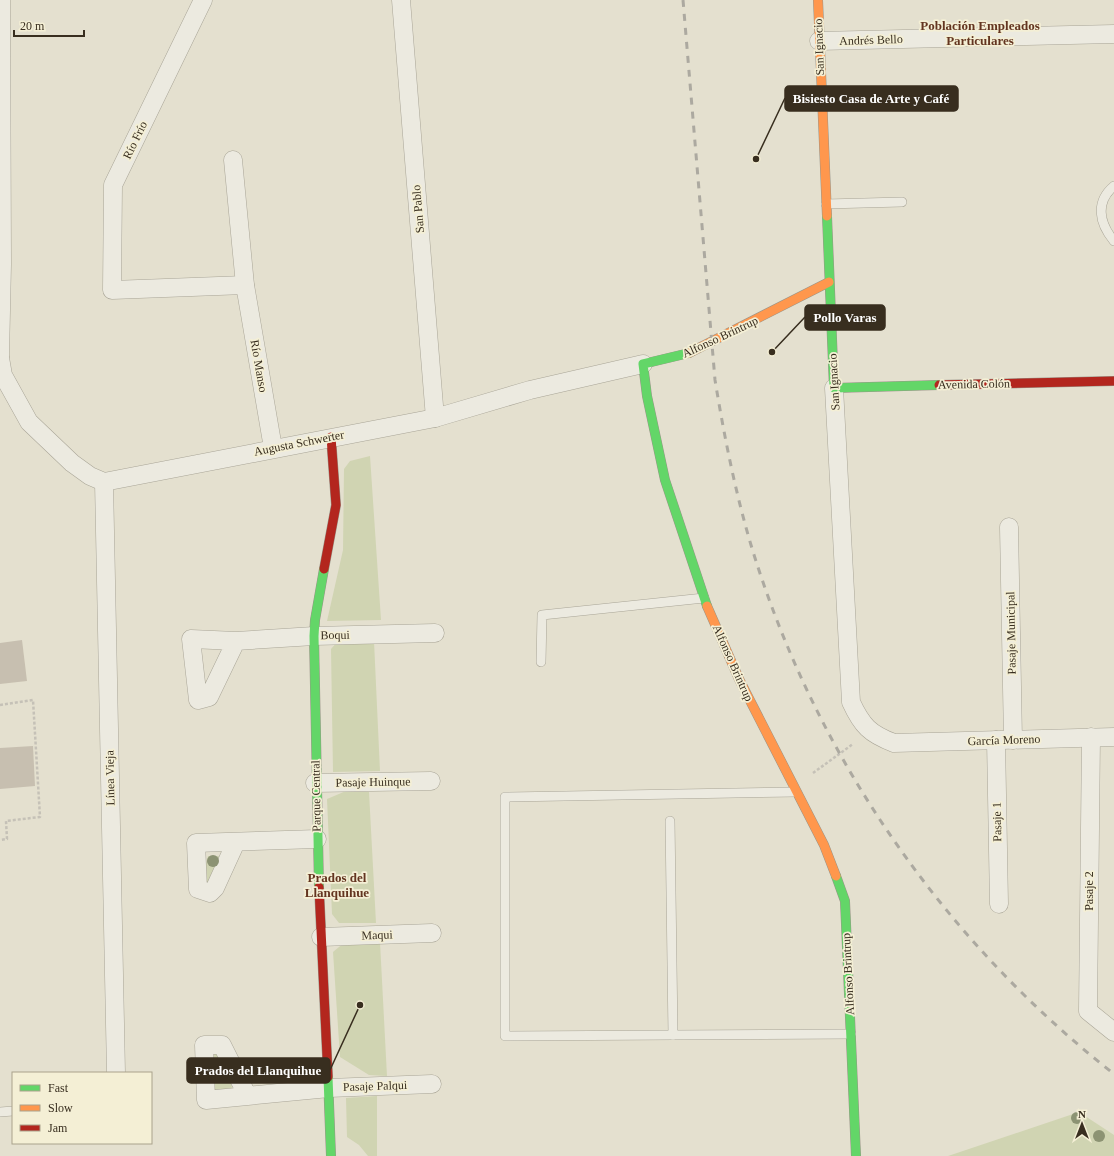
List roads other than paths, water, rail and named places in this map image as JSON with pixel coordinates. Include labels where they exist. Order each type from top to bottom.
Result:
[{"type":"street","points":[[1,0],[1,366],[30,422],[72,463],[90,476],[104,482]]},
{"type":"street","name":"Río Frío","points":[[203,0],[113,184],[112,290],[245,285]]},
{"type":"street","name":"San Pablo","points":[[401,0],[435,418]]},
{"type":"street","name":"San Ignacio","points":[[818,0],[829,282],[851,702],[858,718],[869,731],[894,743]]},
{"type":"street","name":"Andrés Bello","points":[[819,41],[1114,34]]},
{"type":"street","name":"Río Manso","points":[[233,160],[245,285],[273,448]]},
{"type":"street","name":"Alfonso Brintrup","points":[[829,282],[686,354],[643,364],[647,396],[662,467],[704,598],[739,679],[824,845],[845,900],[856,1156]]},
{"type":"street","name":"Augusta Schwerter","points":[[104,482],[273,448],[435,418],[530,390],[643,364]]},
{"type":"street","name":"Avenida Colón","points":[[834,388],[1114,381]]},
{"type":"street","name":"Parque Central","points":[[331,437],[336,505],[315,620],[314,636],[317,839],[331,1156]]},
{"type":"street","name":"Línea Vieja","points":[[104,482],[116,1072]]},
{"type":"street","name":"Pasaje Municipal","points":[[1004,740],[1009,527]]},
{"type":"street","name":"Boqui","points":[[236,641],[314,636],[435,633]]},
{"type":"street","name":"Pasaje 2","points":[[1091,737],[1088,1011],[1114,1032]]},
{"type":"street","name":"García Moreno","points":[[894,743],[1114,737]]},
{"type":"street","name":"Pasaje 1","points":[[999,904],[1004,740]]},
{"type":"street","name":"Pasaje Huinque","points":[[316,783],[431,782]]},
{"type":"street","points":[[236,842],[317,839]]},
{"type":"street","name":"Maqui","points":[[321,937],[432,933]]},
{"type":"street","name":"Pasaje Palqui","points":[[247,1095],[329,1088],[432,1084]]},
{"type":"lane","points":[[1114,186],[1107,192],[1100,206],[1103,224],[1114,241]]},
{"type":"lane","points":[[826,204],[902,202]]},
{"type":"lane","points":[[541,662],[542,615],[704,598]]},
{"type":"lane","points":[[795,789],[505,797],[505,1036],[851,1034]]},
{"type":"lane","points":[[670,821],[673,1035]]},
{"type":"lane","points":[[0,1112],[12,1111]]},
{"type":"railway","points":[[683,0],[715,380],[726,442],[740,504],[751,545],[778,622],[810,697],[848,769],[892,838],[941,903],[994,964],[1052,1021],[1114,1074]]},
{"type":"place","name":"Bisiesto Casa de Arte y Café","points":[[756,159]]},
{"type":"place","name":"Pollo Varas","points":[[772,352]]},
{"type":"place","name":"Prados del Llanquihue","points":[[360,1005]]},
{"type":"district","name":"Población Empleados Particulares","points":[[980,32]]},
{"type":"district","name":"Prados del Llanquihue","points":[[337,884]]}]
